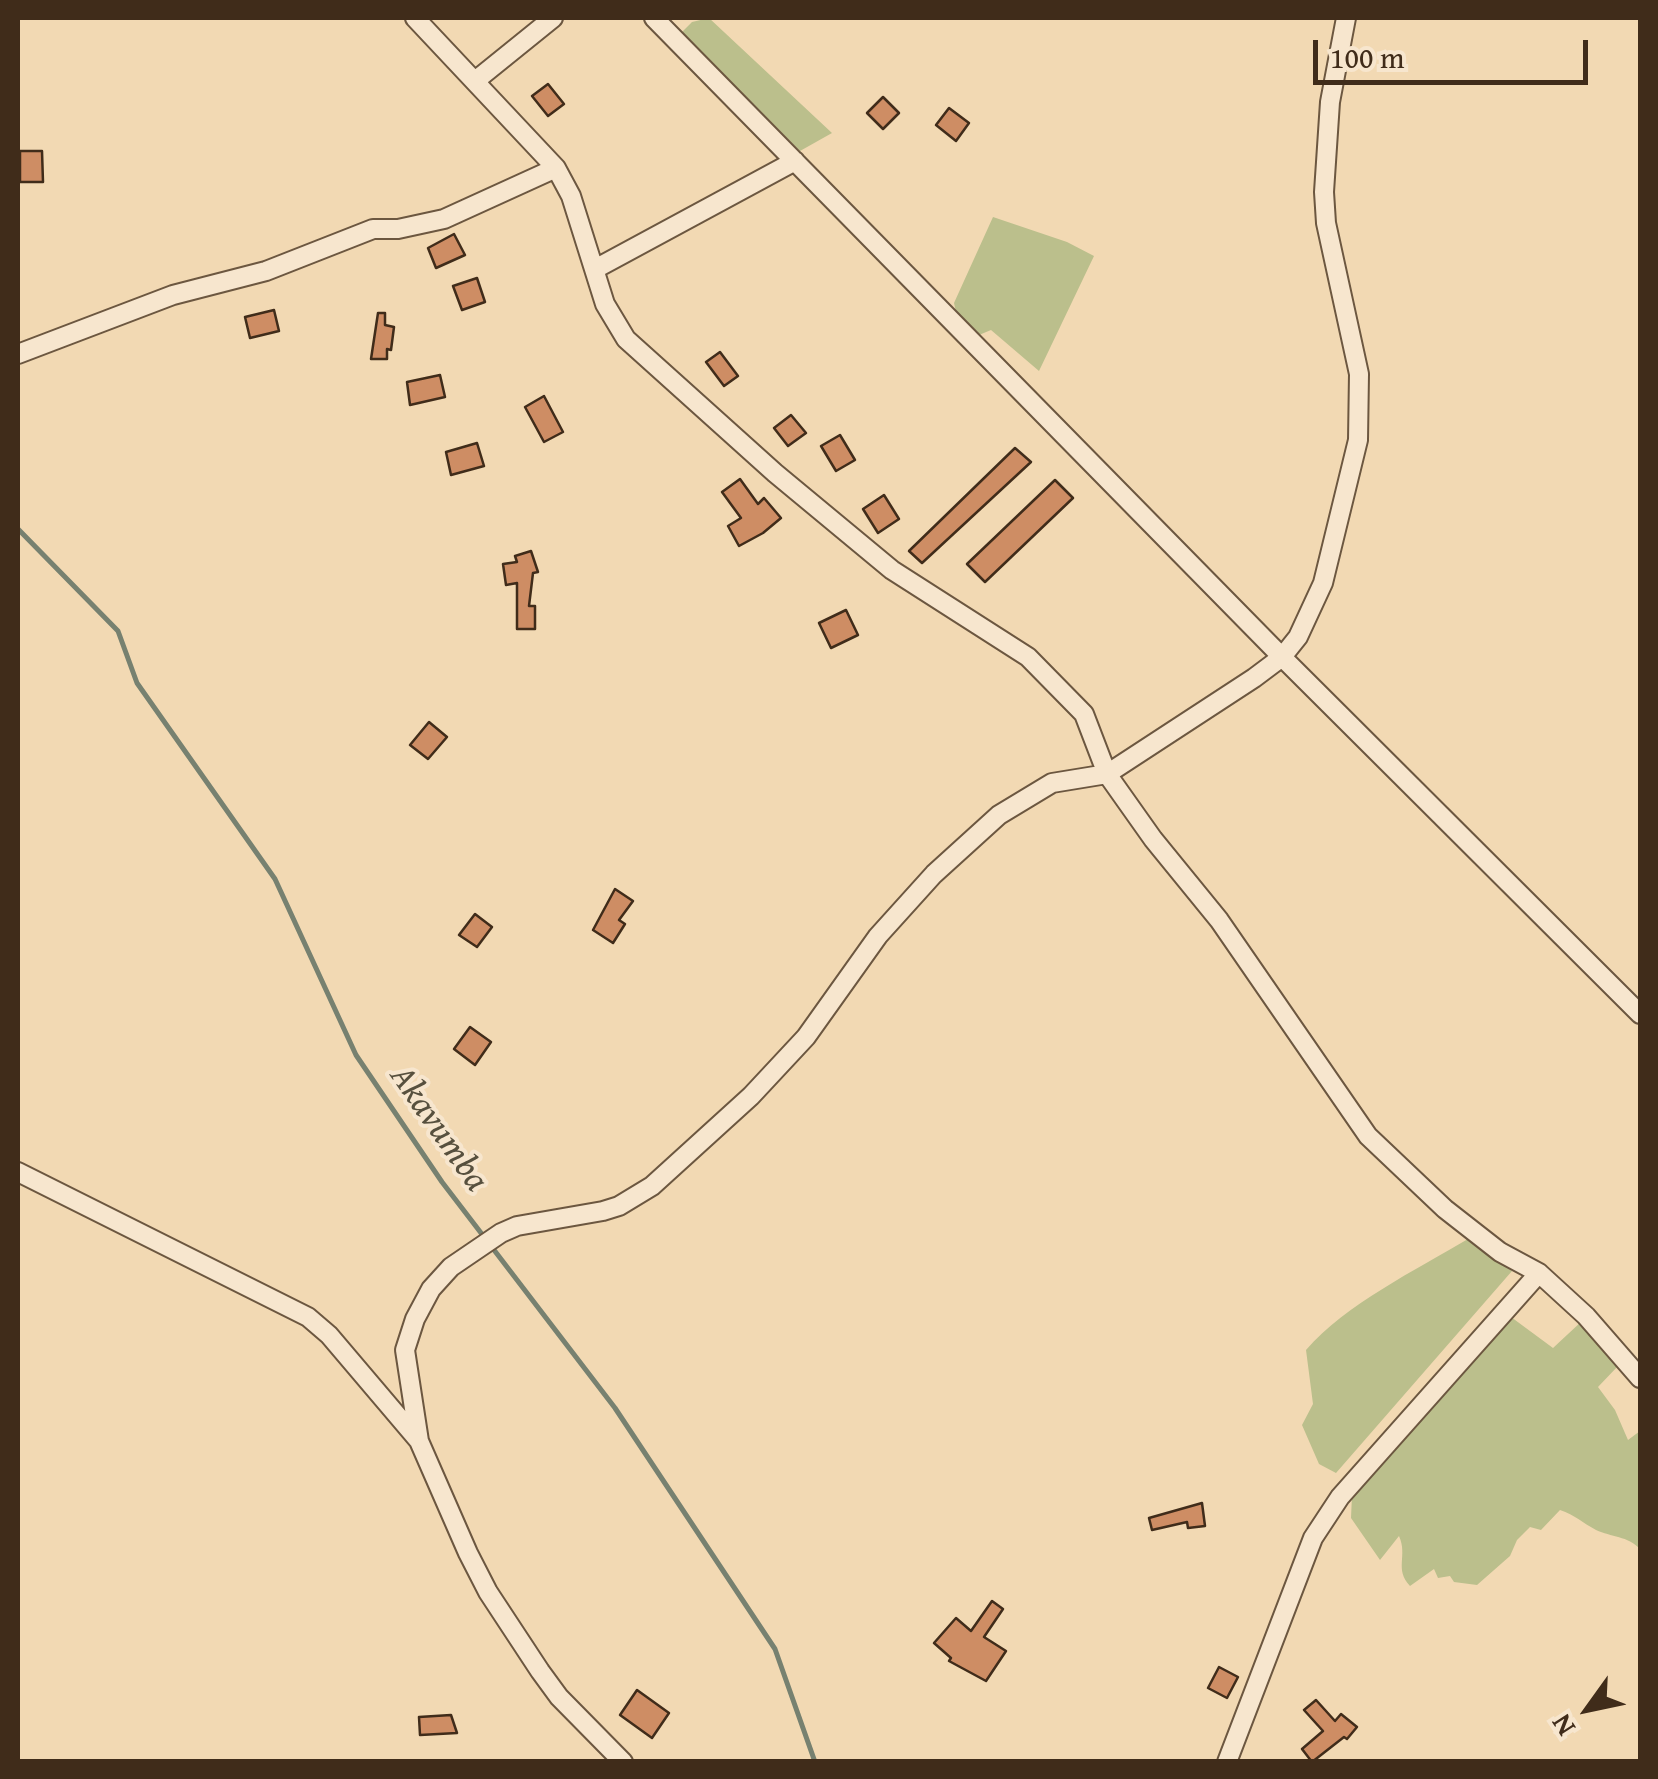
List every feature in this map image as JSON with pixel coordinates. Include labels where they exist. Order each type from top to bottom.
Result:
[{"type":"street","points":[[415,18],[556,168],[571,196],[605,304],[626,339],[775,473],[892,570],[1028,657],[1084,714],[1107,774],[1219,920],[1368,1136],[1446,1209],[1500,1252],[1539,1273],[1586,1316],[1640,1378]]},
{"type":"street","points":[[475,81],[553,18]]},
{"type":"street","points":[[654,18],[1640,1014]]},
{"type":"street","points":[[623,1762],[560,1696],[498,1607],[468,1554],[419,1441],[407,1370],[407,1340],[422,1304],[451,1267],[510,1228],[603,1211],[652,1186],[751,1096],[806,1037],[878,936],[973,837],[1019,800],[1052,783],[1107,774],[1282,656],[1307,622],[1324,582],[1358,440],[1359,374],[1326,223],[1324,192],[1330,102],[1346,18]]},
{"type":"street","points":[[595,269],[795,160]]},
{"type":"street","points":[[18,354],[173,295],[266,272],[373,230],[444,219],[556,168]]},
{"type":"street","points":[[18,1172],[308,1317],[329,1335],[419,1441]]},
{"type":"street","points":[[1227,1762],[1313,1538],[1340,1497],[1539,1273]]},
{"type":"green space","points":[[709,18],[832,133],[800,151],[682,32],[692,22]]},
{"type":"green space","points":[[993,217],[1067,242],[1094,256],[1039,371],[991,330],[979,335],[956,312],[954,303]]},
{"type":"green space","points":[[1468,1239],[1512,1271],[1336,1473],[1319,1464],[1302,1425],[1313,1404],[1306,1350],[1361,1303]]},
{"type":"green space","points":[[1511,1317],[1553,1348],[1582,1321],[1618,1366],[1598,1387],[1615,1410],[1628,1440],[1640,1431],[1640,1549],[1560,1510],[1541,1530],[1530,1527],[1517,1540],[1510,1556],[1477,1585],[1454,1582],[1450,1576],[1438,1578],[1434,1569],[1410,1586],[1403,1574],[1399,1536],[1380,1560],[1351,1518],[1352,1495]]},
{"type":"building","points":[[548,84],[564,104],[548,116],[532,96]]},
{"type":"building","points":[[883,97],[899,113],[883,129],[867,113]]},
{"type":"building","points":[[949,108],[969,123],[956,141],[936,125]]},
{"type":"building","points":[[20,151],[42,151],[43,182],[20,182]]},
{"type":"building","points":[[454,234],[465,255],[436,268],[428,248]]},
{"type":"building","points":[[477,278],[485,302],[462,310],[453,286]]},
{"type":"building","points":[[274,310],[279,331],[250,338],[245,317]]},
{"type":"building","points":[[378,313],[385,313],[385,325],[394,327],[387,359],[371,359]]},
{"type":"building","points":[[720,352],[738,376],[724,386],[706,362]]},
{"type":"building","points":[[440,375],[445,397],[410,405],[407,382]]},
{"type":"building","points":[[544,396],[563,432],[544,442],[525,407]]},
{"type":"building","points":[[791,415],[806,433],[788,446],[774,428]]},
{"type":"building","points":[[840,435],[855,460],[836,471],[821,446]]},
{"type":"building","points":[[477,443],[484,466],[451,475],[446,452]]},
{"type":"building","points":[[1015,448],[1031,462],[922,563],[909,551]]},
{"type":"building","points":[[740,479],[758,504],[764,498],[781,518],[739,546],[728,526],[741,518],[722,492]]},
{"type":"building","points":[[1055,480],[1073,498],[985,582],[967,564]]},
{"type":"building","points":[[884,495],[899,519],[878,533],[863,509]]},
{"type":"building","points":[[531,551],[538,572],[533,573],[529,606],[535,606],[535,629],[517,629],[517,583],[506,585],[503,564],[517,562],[515,556]]},
{"type":"building","points":[[846,610],[858,635],[831,648],[819,623]]},
{"type":"building","points":[[429,722],[447,737],[428,759],[410,745]]},
{"type":"building","points":[[615,889],[633,901],[619,920],[625,924],[613,943],[593,930]]},
{"type":"building","points":[[475,914],[492,927],[477,947],[459,935]]},
{"type":"building","points":[[470,1027],[491,1042],[475,1065],[454,1049]]},
{"type":"building","points":[[1202,1503],[1205,1526],[1188,1528],[1187,1522],[1152,1530],[1149,1518]]},
{"type":"building","points":[[992,1601],[1003,1609],[984,1637],[1006,1651],[986,1681],[949,1661],[951,1658],[934,1643],[956,1618],[971,1631]]},
{"type":"building","points":[[1219,1667],[1238,1677],[1227,1698],[1208,1688]]},
{"type":"building","points":[[637,1690],[669,1713],[652,1738],[620,1715]]},
{"type":"building","points":[[1316,1700],[1335,1721],[1341,1714],[1357,1727],[1347,1739],[1344,1737],[1312,1762],[1302,1749],[1323,1731],[1304,1710]]},
{"type":"building","points":[[451,1715],[457,1733],[420,1735],[419,1717]]},
{"type":"waterway","name":"Akavumba","points":[[18,529],[118,631],[137,683],[275,879],[356,1055],[442,1182],[615,1408],[775,1649],[815,1762]]}]
